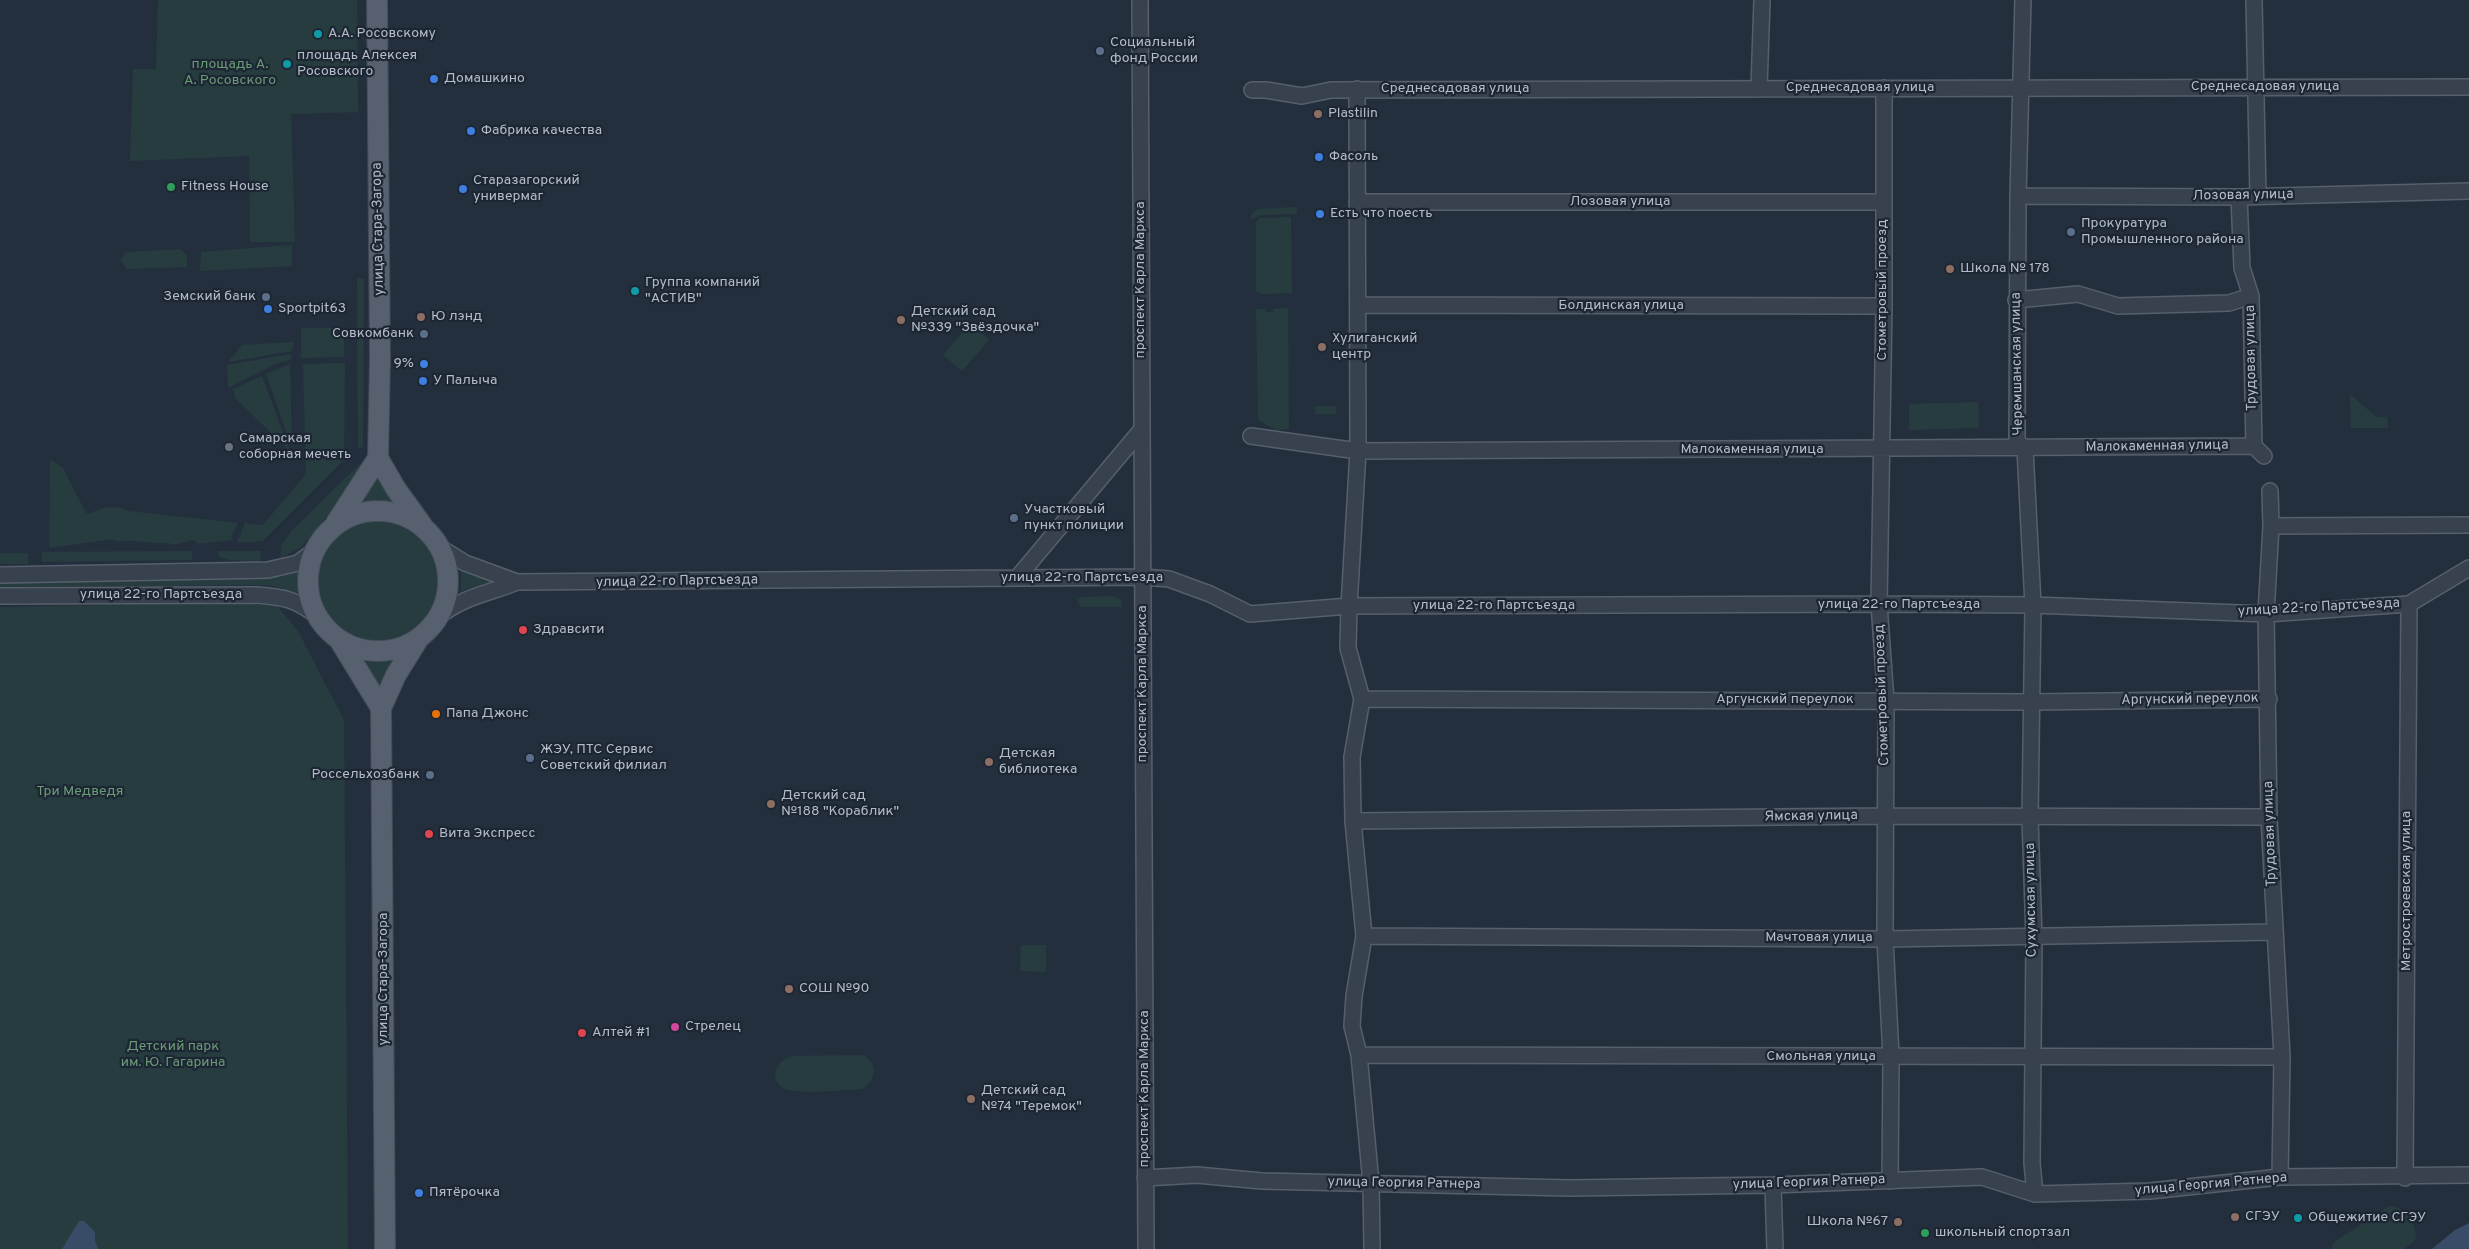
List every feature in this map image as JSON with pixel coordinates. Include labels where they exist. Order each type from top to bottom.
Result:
[{"type":"main road","name":"улица Стара-Загора","points":[[377,0],[380,360],[378,458]]},
{"type":"main road","points":[[340,641],[352,647],[371,652],[394,650],[419,638],[438,617],[446,598],[447,571],[439,547],[396,489],[378,458],[336,523],[314,551],[308,571],[309,593],[317,616],[340,641],[381,708]]},
{"type":"main road","points":[[336,523],[358,514],[379,512],[403,517],[424,529]]},
{"type":"main road","name":"улица Стара-Загора","points":[[385,1249],[381,708],[396,675],[419,638]]},
{"type":"street","name":"проспект Карла Маркса","points":[[1140,0],[1146,1249]]},
{"type":"street","points":[[1759,88],[1762,0]]},
{"type":"street","name":"Черемшанская улица","points":[[2023,0],[2016,300],[2017,441],[2025,448],[2033,605]]},
{"type":"street","points":[[2254,0],[2258,196]]},
{"type":"street","name":"Среднесадовая улица","points":[[1252,90],[1266,90],[1302,96],[1331,90],[2469,87]]},
{"type":"street","name":"Стометровый проезд","points":[[1884,88],[1884,306],[1879,604],[1886,701],[1885,939],[1891,1057],[1890,1181]]},
{"type":"street","points":[[1357,90],[1358,451],[1348,648],[1362,700],[1352,756],[1352,821],[1364,936],[1354,996],[1352,1026],[1359,1055],[1371,1183],[1372,1249]]},
{"type":"street","name":"Лозовая улица","points":[[2018,196],[2239,197],[2469,191]]},
{"type":"street","name":"Трудовая улица","points":[[2239,197],[2242,268],[2251,296],[2259,451]]},
{"type":"street","name":"Лозовая улица","points":[[1357,202],[1884,202]]},
{"type":"street","points":[[2016,300],[2078,294],[2118,306],[2229,303],[2251,296]]},
{"type":"street","name":"Болдинская улица","points":[[1359,305],[1884,306]]},
{"type":"street","points":[[1017,578],[1142,429]]},
{"type":"street","name":"Малокаменная улица","points":[[1251,436],[1358,451],[2025,448],[2259,451]]},
{"type":"street","name":"Трудовая улица","points":[[2270,491],[2271,526],[2266,614],[2274,932],[2282,1057],[2280,1177]]},
{"type":"street","points":[[2271,526],[2469,524]]},
{"type":"street","name":"улица 22-го Партсъезда","points":[[439,547],[465,563],[517,582]]},
{"type":"street","name":"улица 22-го Партсъезда","points":[[0,575],[268,570],[298,563],[314,551]]},
{"type":"street","name":"улица 22-го Партсъезда","points":[[438,617],[453,605],[467,598],[517,582],[1143,577],[1169,579],[1210,594],[1250,614],[1349,606],[1879,604],[2033,605],[2266,614],[2409,604],[2469,568]]},
{"type":"street","name":"улица 22-го Партсъезда","points":[[0,596],[283,597],[300,603],[317,616]]},
{"type":"street","name":"Метростроевская улица","points":[[2405,1178],[2409,604]]},
{"type":"street","name":"Сухумская улица","points":[[2033,605],[2030,818],[2034,938],[2032,1163],[2035,1194]]},
{"type":"street","name":"Аргунский переулок","points":[[1362,700],[2032,702],[2268,699]]},
{"type":"street","name":"Ямская улица","points":[[1352,821],[1886,816],[2030,818],[2270,817]]},
{"type":"street","name":"Мачтовая улица","points":[[1364,936],[1885,939],[2034,938],[2274,932]]},
{"type":"street","name":"Смольная улица","points":[[1359,1055],[2033,1058],[2282,1057]]},
{"type":"street","name":"улица Георгия Ратнера","points":[[1146,1178],[1197,1175],[1262,1181],[1570,1188],[1773,1185],[1982,1177],[2035,1194],[2150,1191],[2280,1177],[2405,1178],[2469,1175]]},
{"type":"street","points":[[1773,1185],[1775,1249]]},
{"type":"green space","name":"площадь А. А. Росовского","points":[[158,0],[357,0],[358,112],[291,114],[295,242],[250,242],[249,156],[130,161],[133,69],[156,69]]},
{"type":"green space","points":[[1297,207],[1297,214],[1262,215],[1251,219],[1251,215],[1257,209]]},
{"type":"green space","points":[[1291,217],[1292,293],[1263,294],[1256,291],[1256,222],[1260,218]]},
{"type":"green space","points":[[292,245],[292,266],[200,271],[201,252]]},
{"type":"green space","points":[[180,249],[187,255],[187,267],[126,269],[121,260],[125,252]]},
{"type":"green space","points":[[357,277],[364,279],[363,447],[358,448]]},
{"type":"green space","points":[[1288,308],[1289,429],[1276,430],[1258,420],[1256,309],[1265,309],[1265,312],[1273,312],[1273,309]]},
{"type":"green space","points":[[970,324],[989,340],[962,371],[943,355]]},
{"type":"green space","points":[[301,328],[344,328],[344,357],[301,358]]},
{"type":"green space","points":[[294,342],[292,351],[228,362],[242,345]]},
{"type":"green space","points":[[291,354],[291,360],[275,364],[228,388],[227,365]]},
{"type":"green space","points":[[345,363],[344,460],[263,541],[237,543],[245,523],[263,525],[306,474],[303,364]]},
{"type":"green space","points":[[290,364],[292,449],[266,374]]},
{"type":"green space","points":[[262,376],[290,451],[235,398],[233,389]]},
{"type":"green space","points":[[2350,394],[2376,417],[2387,417],[2388,428],[2351,428]]},
{"type":"green space","points":[[1978,402],[1979,428],[1909,430],[1909,404]]},
{"type":"green space","points":[[1315,406],[1336,406],[1336,414],[1315,414]]},
{"type":"green space","points":[[50,459],[63,468],[86,513],[115,507],[129,511],[238,523],[231,537],[233,540],[199,544],[194,540],[172,545],[169,543],[121,542],[112,539],[49,548]]},
{"type":"green space","points":[[361,463],[358,474],[344,495],[311,536],[301,547],[281,558],[281,546],[291,531]]},
{"type":"green space","points":[[379,467],[399,503],[373,502],[359,504]]},
{"type":"green space","points":[[378,522],[401,526],[420,539],[433,558],[437,581],[433,604],[420,623],[401,636],[378,640],[355,636],[336,623],[323,604],[319,581],[323,558],[336,539],[355,526]]},
{"type":"green space","points":[[192,551],[192,560],[42,562],[42,552]]},
{"type":"green space","points":[[218,551],[261,551],[260,561],[229,560],[218,556]]},
{"type":"green space","points":[[0,553],[28,553],[28,564],[0,564]]},
{"type":"green space","points":[[300,569],[299,593],[269,585],[0,587],[0,582],[269,578]]},
{"type":"green space","points":[[461,572],[496,580],[496,584],[461,591]]},
{"type":"green space","points":[[1113,596],[1121,600],[1122,607],[1081,607],[1077,600],[1082,597]]},
{"type":"green space","name":"Детский парк им. Ю. Гагарина","points":[[238,603],[277,606],[298,631],[344,720],[348,1249],[0,1249],[0,607]]},
{"type":"green space","points":[[360,661],[397,661],[382,698]]},
{"type":"green space","points":[[1021,945],[1046,945],[1046,972],[1020,971]]},
{"type":"green space","points":[[863,1055],[871,1063],[874,1072],[871,1081],[862,1089],[820,1092],[788,1090],[778,1084],[776,1079],[776,1070],[779,1065],[782,1061],[792,1056]]},
{"type":"green space","points":[[2389,1206],[2404,1212],[2414,1226],[2415,1240],[2404,1249],[2331,1249],[2334,1242]]},
{"type":"water","points":[[79,1221],[84,1221],[95,1232],[95,1241],[98,1249],[62,1249]]},
{"type":"water","points":[[2469,1223],[2469,1249],[2432,1249],[2455,1230]]},
{"type":"place","name":"А.А. Росовскому","points":[[318,34]]},
{"type":"place","name":"Социальный фонд России","points":[[1100,51]]},
{"type":"place","name":"площадь Алексея Росовского","points":[[287,64]]},
{"type":"place","name":"Домашкино","points":[[434,79]]},
{"type":"place","name":"Plastilin","points":[[1318,114]]},
{"type":"place","name":"Фабрика качества","points":[[471,131]]},
{"type":"place","name":"Фасоль","points":[[1319,157]]},
{"type":"place","name":"Fitness House","points":[[171,187]]},
{"type":"place","name":"Старазагорский универмаг","points":[[463,189]]},
{"type":"place","name":"Есть что поесть","points":[[1320,214]]},
{"type":"place","name":"Прокуратура Промышленного района","points":[[2071,232]]},
{"type":"place","name":"Школа № 178","points":[[1950,269]]},
{"type":"place","name":"Группа компаний \"АСТИВ\"","points":[[635,291]]},
{"type":"place","name":"Земский банк","points":[[266,297]]},
{"type":"place","name":"Sportpit63","points":[[268,309]]},
{"type":"place","name":"Ю лэнд","points":[[421,317]]},
{"type":"place","name":"Детский сад №339 \"Звёздочка\"","points":[[901,320]]},
{"type":"place","name":"Совкомбанк","points":[[424,334]]},
{"type":"place","name":"Хулиганский центр","points":[[1322,347]]},
{"type":"place","name":"9%","points":[[424,364]]},
{"type":"place","name":"У Палыча","points":[[423,381]]},
{"type":"place","name":"Самарская соборная мечеть","points":[[229,447]]},
{"type":"place","name":"Участковый пункт полиции","points":[[1014,518]]},
{"type":"place","name":"Здравсити","points":[[523,630]]},
{"type":"place","name":"Папа Джонс","points":[[436,714]]},
{"type":"place","name":"ЖЭУ, ПТС Сервис Советский филиал","points":[[530,758]]},
{"type":"place","name":"Детская библиотека","points":[[989,762]]},
{"type":"place","name":"Россельхозбанк","points":[[430,775]]},
{"type":"place","name":"Детский сад №188 \"Кораблик\"","points":[[771,804]]},
{"type":"place","name":"Вита Экспресс","points":[[429,834]]},
{"type":"place","name":"СОШ №90","points":[[789,989]]},
{"type":"place","name":"Стрелец","points":[[675,1027]]},
{"type":"place","name":"Алтей #1","points":[[582,1033]]},
{"type":"place","name":"Детский сад №74 \"Теремок\"","points":[[971,1099]]},
{"type":"place","name":"Пятёрочка","points":[[419,1193]]},
{"type":"place","name":"СГЭУ","points":[[2235,1217]]},
{"type":"place","name":"Общежитие СГЭУ","points":[[2298,1218]]},
{"type":"place","name":"Школа №67","points":[[1898,1222]]},
{"type":"place","name":"школьный спортзал","points":[[1925,1233]]},
{"type":"park label","name":"Три Медведя","points":[[80,792]]}]
